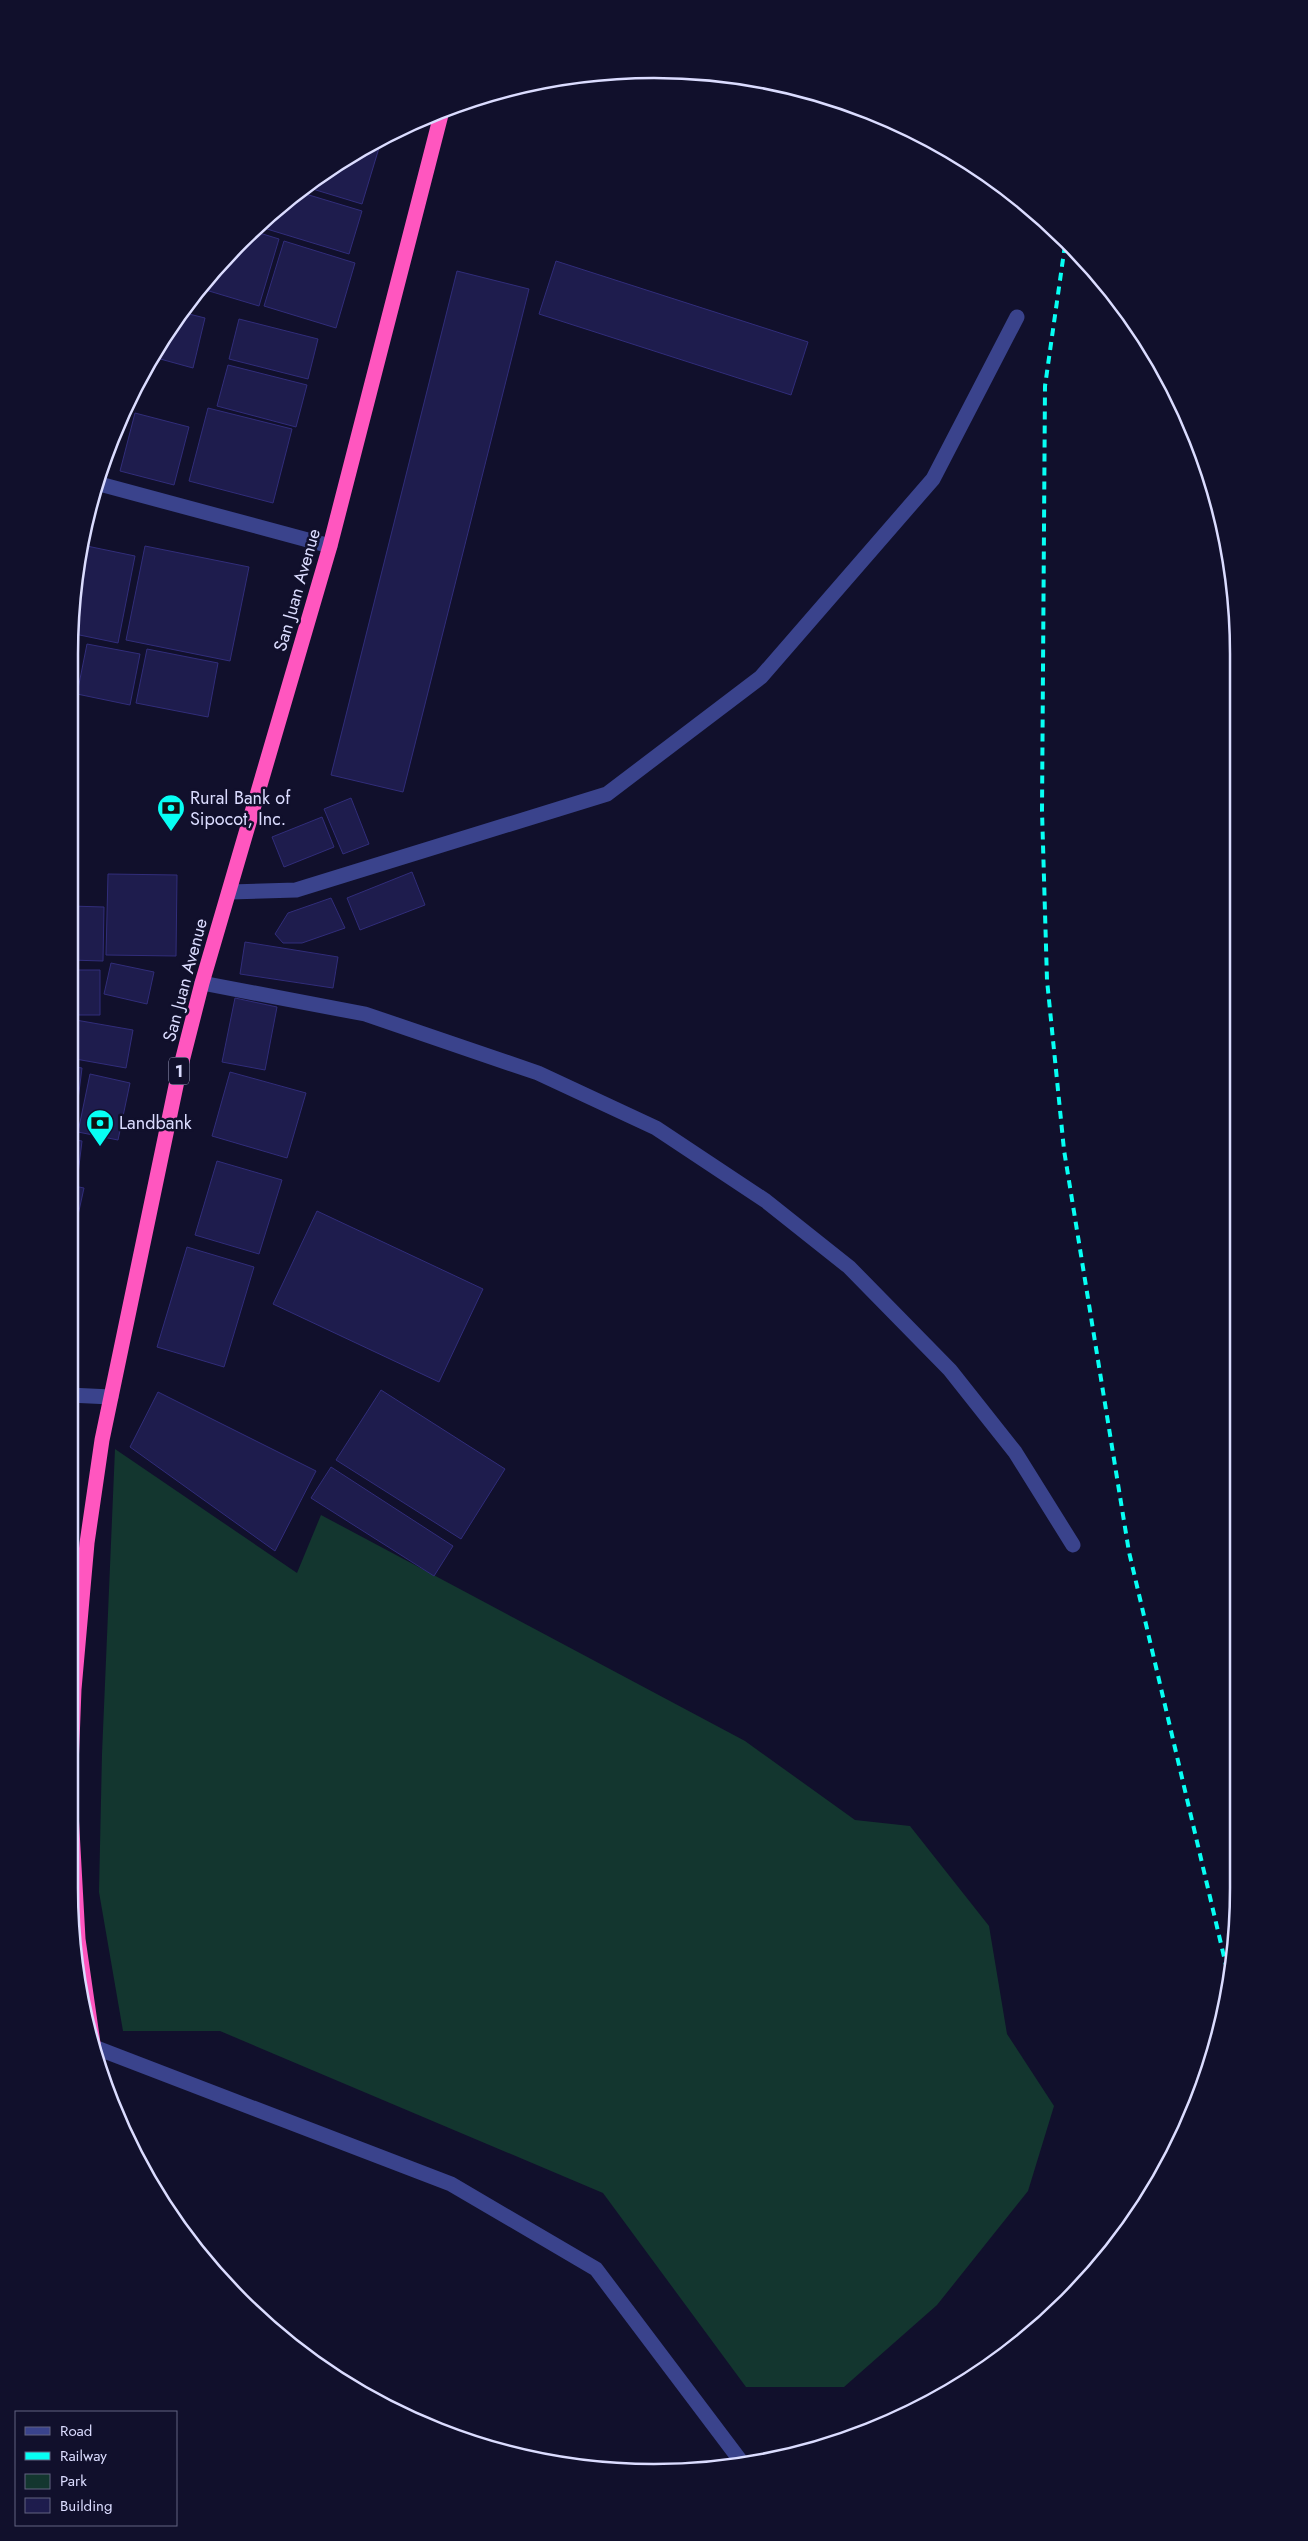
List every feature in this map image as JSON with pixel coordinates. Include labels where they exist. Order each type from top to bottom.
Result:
[{"type":"highway","name":"San Juan Avenue","points":[[78,1644],[87,1544],[111,1397],[177,1081],[202,983],[330,546],[440,118]]},
{"type":"street","points":[[229,892],[296,890],[607,794],[761,677],[933,479],[1017,317]]},
{"type":"street","points":[[103,485],[330,546]]},
{"type":"street","points":[[202,983],[365,1014],[538,1073],[656,1128],[766,1202],[849,1267],[950,1370],[1015,1452],[1072,1545]]},
{"type":"street","points":[[78,1395],[111,1397]]},
{"type":"street","points":[[103,2055],[451,2184],[596,2269],[738,2457]]},
{"type":"green space","points":[[115,1449],[297,1573],[321,1515],[745,1741],[855,1820],[910,1826],[989,1926],[1007,2034],[1054,2106],[1028,2191],[937,2305],[844,2387],[746,2387],[603,2193],[220,2031],[123,2031],[99,1892],[102,1754]]},
{"type":"building","points":[[379,148],[362,204],[314,189]]},
{"type":"building","points":[[307,194],[362,211],[349,254],[266,229]]},
{"type":"building","points":[[260,233],[279,239],[259,306],[207,291],[246,246]]},
{"type":"building","points":[[284,241],[355,263],[336,328],[264,306]]},
{"type":"building","points":[[556,261],[808,342],[791,395],[539,314]]},
{"type":"building","points":[[457,271],[529,289],[403,792],[331,775]]},
{"type":"building","points":[[189,314],[205,318],[193,368],[160,359]]},
{"type":"building","points":[[239,319],[318,339],[308,379],[229,359]]},
{"type":"building","points":[[228,365],[307,385],[296,427],[217,406]]},
{"type":"building","points":[[208,408],[292,429],[273,503],[189,481]]},
{"type":"building","points":[[135,413],[189,427],[174,485],[120,471]]},
{"type":"building","points":[[88,546],[135,556],[118,643],[79,635],[82,579]]},
{"type":"building","points":[[145,546],[249,567],[230,661],[126,640]]},
{"type":"building","points":[[87,644],[140,654],[130,705],[78,694]]},
{"type":"building","points":[[147,649],[218,663],[208,717],[136,703]]},
{"type":"building","points":[[351,798],[369,844],[343,854],[324,809]]},
{"type":"building","points":[[322,817],[334,847],[284,867],[272,837]]},
{"type":"building","points":[[412,872],[425,905],[360,930],[347,898]]},
{"type":"building","points":[[108,874],[177,875],[176,956],[106,955]]},
{"type":"building","points":[[331,898],[345,928],[302,943],[283,943],[275,934],[288,913]]},
{"type":"building","points":[[78,906],[104,907],[103,961],[78,960]]},
{"type":"building","points":[[245,942],[338,957],[333,988],[240,974]]},
{"type":"building","points":[[111,963],[154,972],[147,1004],[104,994]]},
{"type":"building","points":[[78,970],[100,970],[100,1015],[78,1015]]},
{"type":"building","points":[[235,998],[277,1007],[265,1070],[222,1062]]},
{"type":"building","points":[[78,1020],[133,1030],[126,1068],[78,1059]]},
{"type":"building","points":[[78,1067],[82,1068],[78,1100]]},
{"type":"building","points":[[230,1072],[306,1093],[287,1158],[212,1136]]},
{"type":"building","points":[[90,1074],[130,1083],[118,1140],[78,1132]]},
{"type":"building","points":[[78,1140],[82,1141],[78,1174]]},
{"type":"building","points":[[217,1161],[282,1180],[259,1254],[195,1235]]},
{"type":"building","points":[[78,1187],[84,1188],[78,1215]]},
{"type":"building","points":[[317,1211],[483,1289],[439,1382],[273,1304]]},
{"type":"building","points":[[187,1247],[254,1267],[224,1367],[157,1347]]},
{"type":"building","points":[[381,1390],[505,1469],[461,1539],[336,1460]]},
{"type":"building","points":[[158,1392],[316,1471],[275,1551],[130,1447]]},
{"type":"building","points":[[331,1467],[453,1546],[434,1576],[311,1498]]},
{"type":"railway","points":[[1064,249],[1045,386],[1042,811],[1047,980],[1064,1150],[1129,1552],[1226,1964]]},
{"type":"place","name":"Rural Bank of Sipocot, Inc.","points":[[171,832]]},
{"type":"place","name":"Landbank","points":[[100,1147]]}]
